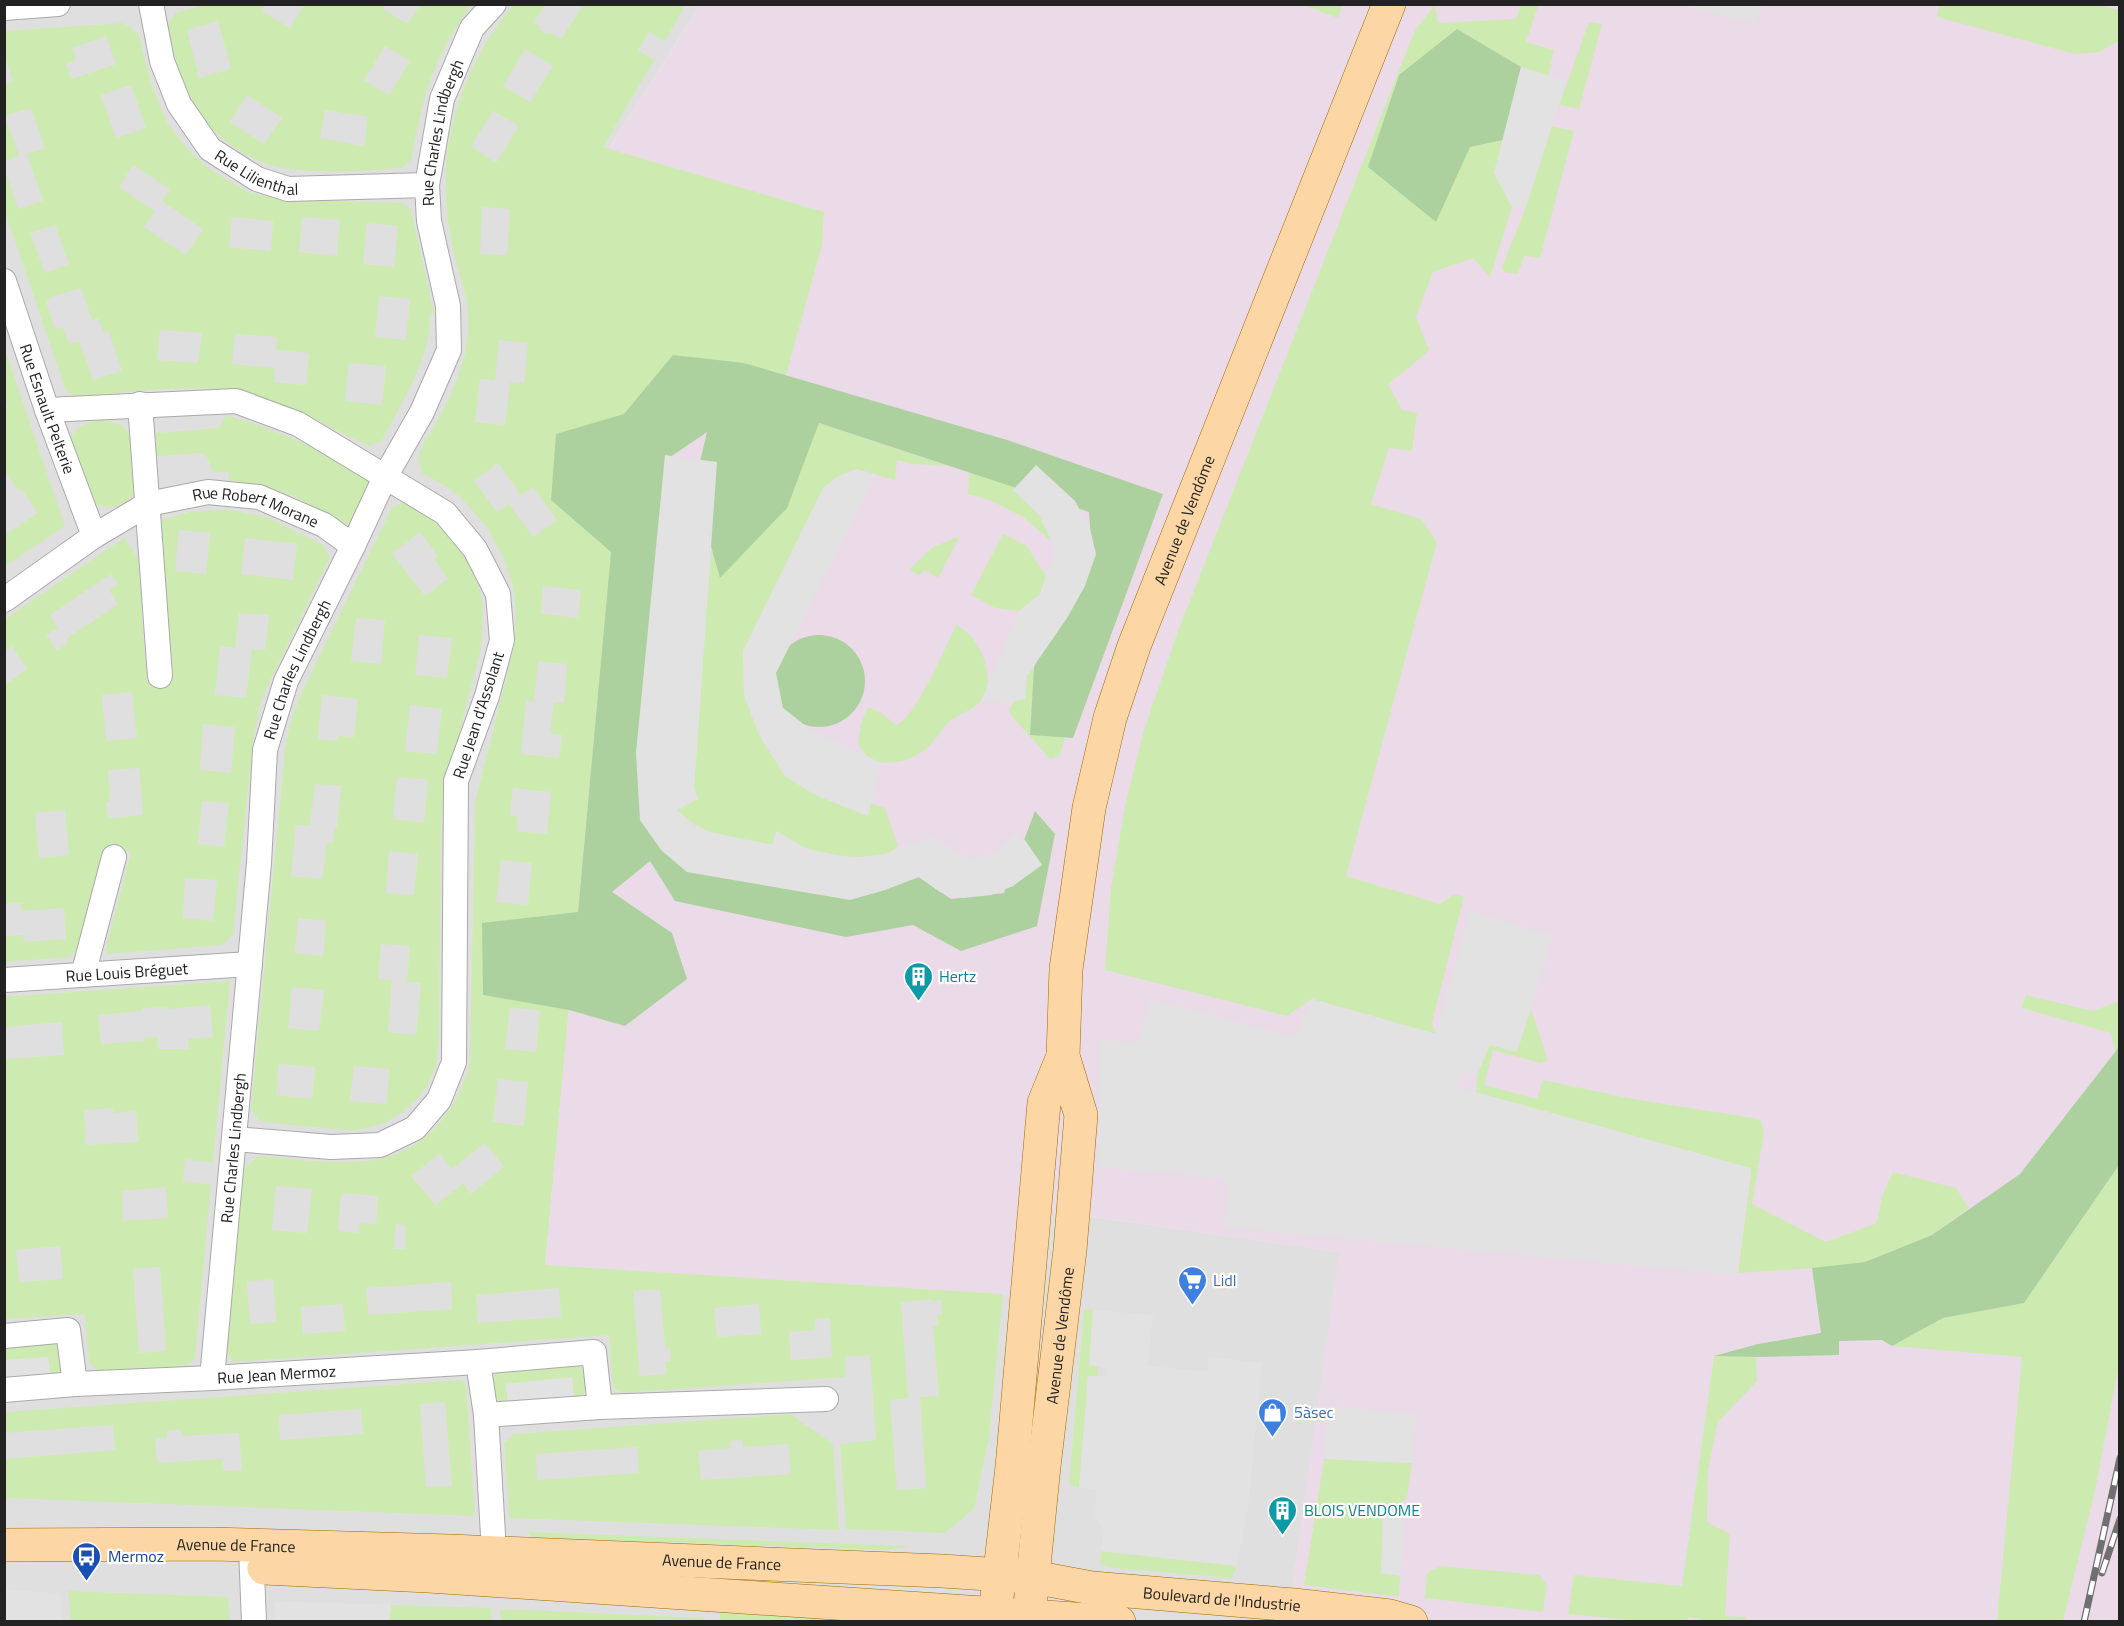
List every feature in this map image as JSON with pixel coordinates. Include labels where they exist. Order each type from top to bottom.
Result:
[{"type":"main road","name":"Avenue de Vendôme","points":[[1029,1616],[1070,1250],[1081,1115],[1063,1056],[1066,969],[1074,898],[1089,808],[1110,718],[1134,646],[1389,4]]},
{"type":"main road","name":"Avenue de Vendôme","points":[[995,1614],[1012,1467],[1044,1103],[1063,1056]]},
{"type":"main road","name":"Avenue de France","points":[[4,1545],[75,1546],[251,1557],[491,1567],[1033,1577]]},
{"type":"main road","name":"Avenue de France","points":[[491,1567],[995,1614]]},
{"type":"main road","name":"Boulevard de l'Industrie","points":[[1033,1577],[1092,1588],[1294,1605],[1390,1616],[1411,1622]]},
{"type":"main road","points":[[995,1614],[1119,1622]]},
{"type":"street","points":[[4,8],[58,4]]},
{"type":"street","name":"Rue Lilienthal","points":[[151,4],[162,61],[179,104],[210,149],[257,179],[288,189],[427,185]]},
{"type":"street","name":"Rue Charles Lindbergh","points":[[212,1378],[260,862],[265,750],[286,681],[385,477],[422,412],[449,350],[448,306],[429,221],[427,185],[442,99],[472,28],[494,4]]},
{"type":"street","name":"Rue Esnault Pelterie","points":[[4,281],[47,410],[94,536]]},
{"type":"street","name":"Rue Jean d'Assolant","points":[[47,410],[236,401],[298,424],[445,513],[475,549],[498,594],[502,640],[487,696],[456,781],[454,1062],[440,1100],[415,1128],[380,1145],[331,1147],[234,1139]]},
{"type":"street","points":[[140,404],[160,676]]},
{"type":"street","name":"Rue Robert Morane","points":[[4,600],[94,536],[148,504],[208,492],[259,497],[324,525],[353,546]]},
{"type":"street","points":[[84,975],[114,857]]},
{"type":"street","name":"Rue Louis Bréguet","points":[[4,980],[250,964]]},
{"type":"street","points":[[4,1336],[68,1330],[75,1384]]},
{"type":"street","name":"Rue Jean Mermoz","points":[[4,1390],[75,1384],[478,1362],[594,1352],[600,1407]]},
{"type":"street","points":[[478,1362],[486,1415],[491,1567]]},
{"type":"street","points":[[486,1415],[600,1407],[826,1399]]},
{"type":"street","points":[[251,1557],[254,1622]]},
{"type":"shaded area","points":[[5,5],[700,5],[507,310],[630,345],[545,1265],[1022,1296],[1030,1208],[1340,1252],[1288,1621],[5,1622]]},
{"type":"shaded area","points":[[700,5],[2119,5],[2119,1621],[1288,1621],[1339,1252],[1031,1208],[1023,1296],[545,1265],[630,346],[507,310]]},
{"type":"shaded area","points":[[1682,5],[1762,5],[1756,24]]},
{"type":"shaded area","points":[[1521,67],[1566,81],[1526,207],[1512,207],[1494,173]]},
{"type":"shaded area","points":[[665,455],[717,462],[694,788],[698,799],[677,810],[688,822],[705,831],[772,845],[776,831],[807,849],[852,858],[885,854],[932,837],[969,858],[985,857],[1000,849],[1018,830],[1042,865],[1013,886],[991,895],[963,898],[940,892],[919,877],[850,900],[687,872],[661,850],[640,820],[636,753]]},
{"type":"shaded area","points":[[1036,465],[1075,501],[1090,529],[1096,554],[1085,586],[1067,618],[1027,676],[1025,699],[1005,703],[981,701],[1019,611],[1040,594],[1055,550],[1040,516],[1013,490]]},
{"type":"shaded area","points":[[855,469],[876,474],[776,673],[783,708],[811,730],[881,763],[868,816],[815,795],[785,776],[759,735],[744,695],[743,651],[823,488],[837,477]]},
{"type":"shaded area","points":[[1470,911],[1553,936],[1517,1052],[1490,1045],[1477,1075],[1466,1072],[1454,1086],[1751,1168],[1738,1273],[1714,1273],[1224,1227],[1229,1185],[1219,1178],[1098,1167],[1098,1039],[1138,1043],[1151,999],[1287,1035],[1293,1039],[1312,999],[1436,1034]]},
{"type":"shaded area","points":[[1093,1310],[1153,1315],[1148,1366],[1207,1371],[1209,1357],[1262,1363],[1248,1507],[1237,1566],[1101,1551],[1104,1531],[1095,1518],[1096,1489],[1079,1488],[1088,1376],[1106,1376],[1107,1368],[1089,1365]]},
{"type":"shaded area","points":[[48,1357],[51,1378],[5,1381],[5,1360]]},
{"type":"shaded area","points":[[572,1377],[574,1399],[508,1405],[506,1384]]},
{"type":"shaded area","points":[[1328,1406],[1416,1414],[1412,1463],[1324,1459]]},
{"type":"shaded area","points":[[1407,1498],[1400,1576],[1381,1573],[1383,1516]]},
{"type":"shaded area","points":[[5,1590],[60,1593],[62,1621],[5,1621]]},
{"type":"shaded area","points":[[274,1601],[391,1605],[389,1621],[276,1621]]},
{"type":"green space","points":[[204,5],[266,5],[262,11],[290,28],[304,5],[386,5],[383,9],[408,24],[420,5],[471,5],[446,44],[436,65],[423,105],[411,160],[402,168],[355,171],[303,171],[274,166],[250,157],[218,135],[194,106],[182,78],[167,28],[175,13]],"holes":[[[218,21],[231,69],[199,78],[187,30]],[[385,46],[410,61],[389,95],[364,80]],[[247,95],[282,118],[264,144],[230,122]],[[325,110],[368,117],[364,146],[320,138]]]},
{"type":"green space","points":[[513,5],[545,5],[534,22],[547,35],[549,32],[561,39],[582,7],[578,5],[685,5],[665,41],[649,32],[638,50],[654,60],[603,147],[824,212],[822,245],[786,375],[744,363],[624,415],[545,1265],[1003,1294],[989,1437],[974,1509],[945,1533],[846,1529],[840,1444],[876,1440],[870,1355],[845,1357],[845,1377],[621,1393],[613,1387],[609,1335],[234,1362],[225,1352],[243,1170],[258,1156],[348,1162],[378,1159],[411,1147],[426,1137],[449,1110],[465,1079],[470,1062],[475,802],[513,651],[516,625],[515,605],[513,586],[503,556],[486,526],[460,497],[422,473],[419,457],[455,384],[467,342],[468,314],[451,239],[446,176],[455,115],[478,58]],"holes":[[[525,49],[553,66],[530,102],[503,86]],[[493,111],[519,126],[496,163],[471,146]],[[482,207],[510,209],[507,255],[480,254]],[[499,340],[528,343],[524,383],[510,382],[505,425],[475,422],[480,379],[495,380]],[[498,463],[521,495],[533,487],[557,520],[533,537],[509,504],[497,512],[474,481]],[[543,586],[581,590],[578,618],[541,613]],[[538,661],[567,664],[564,703],[554,702],[550,733],[562,735],[559,758],[521,754],[526,700],[534,701]],[[513,788],[551,792],[547,834],[517,831],[518,816],[510,815]],[[501,860],[532,863],[528,905],[496,902]],[[510,1008],[540,1010],[536,1052],[505,1049]],[[498,1079],[528,1082],[524,1126],[493,1122]],[[485,1143],[504,1167],[471,1194],[463,1183],[436,1205],[411,1176],[439,1154],[452,1169]],[[276,1186],[312,1189],[307,1233],[272,1230]],[[341,1193],[378,1196],[376,1224],[360,1223],[359,1233],[338,1231]],[[396,1224],[406,1225],[405,1249],[394,1249]],[[273,1279],[276,1322],[250,1324],[247,1282]],[[451,1282],[452,1309],[369,1315],[366,1288]],[[559,1288],[561,1317],[478,1323],[476,1295]],[[660,1289],[665,1347],[670,1348],[671,1361],[666,1362],[666,1374],[640,1376],[633,1291]],[[941,1300],[942,1315],[937,1315],[938,1326],[933,1326],[939,1396],[920,1397],[926,1488],[897,1490],[890,1400],[908,1398],[901,1302]],[[343,1304],[345,1331],[303,1334],[301,1307]],[[759,1304],[761,1334],[717,1337],[714,1308]],[[830,1318],[832,1357],[791,1360],[789,1332],[815,1330],[815,1319]]]},
{"type":"green space","points":[[1303,5],[1343,5],[1338,18]]},
{"type":"green space","points":[[1435,5],[1438,23],[1516,19],[1521,5],[1538,6],[1526,42],[1554,50],[1548,76],[1521,67],[1457,29],[1470,147],[1503,140],[1494,173],[1512,207],[1490,277],[1473,258],[1433,272],[1416,317],[1429,350],[1388,384],[1402,410],[1417,413],[1412,451],[1389,448],[1371,504],[1421,519],[1437,542],[1346,876],[1440,904],[1454,894],[1464,897],[1432,1023],[1436,1034],[1312,999],[1287,1016],[1105,970],[1111,888],[1125,806],[1144,730],[1178,631],[1415,30]]},
{"type":"green space","points":[[1939,5],[2097,5],[2119,10],[2119,41],[2099,52],[2075,54],[1937,17]]},
{"type":"green space","points":[[1589,22],[1602,24],[1579,109],[1559,105]]},
{"type":"green space","points":[[123,23],[138,33],[152,86],[167,122],[188,150],[211,170],[248,192],[278,199],[403,203],[411,210],[434,313],[430,314],[426,348],[421,364],[382,441],[369,446],[309,416],[246,393],[184,388],[76,397],[66,391],[5,212],[5,170],[18,209],[43,201],[27,154],[45,148],[31,108],[5,116],[5,85],[13,81],[5,57],[4,31]],"holes":[[[106,36],[116,64],[72,79],[66,64],[76,60],[72,48]],[[131,85],[146,128],[116,138],[101,95]],[[133,165],[170,189],[162,201],[203,229],[186,255],[144,227],[155,211],[119,187]],[[232,217],[273,221],[271,251],[229,247]],[[302,217],[340,220],[337,256],[299,252]],[[367,223],[398,226],[394,267],[363,264]],[[55,225],[69,264],[45,273],[30,233]],[[81,288],[92,320],[98,318],[104,333],[109,332],[122,371],[93,380],[79,341],[69,344],[63,327],[55,329],[46,302],[52,297]],[[379,296],[410,299],[406,340],[375,337]],[[160,330],[202,333],[198,363],[157,360]],[[235,334],[277,337],[276,350],[309,353],[306,385],[274,382],[275,368],[232,364]],[[349,363],[386,366],[382,405],[345,401]]]},
{"type":"green space","points":[[1457,29],[1521,67],[1503,140],[1470,147],[1436,222],[1368,167],[1399,75]]},
{"type":"green space","points":[[5,116],[19,156],[5,161]]},
{"type":"green space","points":[[1552,126],[1574,131],[1540,258],[1524,256],[1518,274],[1504,272],[1502,267],[1526,207]]},
{"type":"green space","points":[[5,350],[65,526],[5,566],[5,529],[8,533],[38,513],[22,489],[19,491],[5,471],[5,409],[8,406],[5,400]]},
{"type":"green space","points":[[673,355],[744,363],[1007,440],[1163,494],[1073,738],[1030,735],[1034,667],[1091,540],[1089,512],[819,423],[787,508],[720,578],[694,487],[707,432],[666,460],[657,819],[697,859],[900,864],[951,899],[1004,893],[1035,811],[1055,834],[1037,926],[961,951],[913,925],[846,937],[675,901],[650,861],[612,892],[672,933],[687,979],[625,1026],[569,1010],[483,995],[482,923],[578,912],[611,552],[551,500],[556,434],[624,414]]},
{"type":"green space","points":[[225,415],[278,433],[364,472],[370,479],[359,516],[349,524],[338,523],[287,493],[228,480],[229,472],[213,472],[207,457],[200,453],[150,457],[147,434],[217,428],[223,422]]},
{"type":"green space","points":[[101,420],[120,425],[129,434],[131,443],[135,484],[130,498],[120,506],[107,507],[93,503],[69,440],[82,426]]},
{"type":"green space","points":[[819,423],[948,466],[913,464],[897,460],[895,480],[855,469],[743,651],[867,816],[871,803],[885,808],[898,846],[891,852],[868,857],[840,856],[815,851],[777,832],[773,845],[721,835],[697,826],[677,809],[698,799],[694,788],[711,548],[720,577],[786,508]]},
{"type":"green space","points":[[969,471],[1017,487],[1014,490],[1040,516],[1052,542],[1023,517],[989,500],[968,494]]},
{"type":"green space","points":[[406,502],[438,522],[464,554],[477,579],[483,606],[481,648],[444,793],[441,819],[439,1041],[436,1066],[428,1085],[420,1096],[404,1111],[385,1123],[355,1131],[261,1122],[251,1110],[285,749],[290,724],[302,692],[392,507]],"holes":[[[420,532],[438,556],[434,559],[448,579],[425,596],[392,554]],[[356,618],[385,620],[381,664],[351,661]],[[419,635],[452,638],[447,678],[415,675]],[[322,695],[358,699],[354,737],[338,736],[337,741],[318,739]],[[410,705],[442,709],[437,754],[405,751]],[[397,777],[428,780],[424,823],[393,819]],[[315,784],[341,786],[337,828],[334,829],[333,843],[327,843],[322,879],[291,876],[296,825],[310,826]],[[389,851],[418,854],[414,895],[386,893]],[[298,918],[326,921],[323,956],[295,953]],[[381,944],[410,946],[407,982],[421,983],[416,1035],[388,1032],[392,980],[378,979]],[[292,987],[324,990],[319,1031],[288,1028]],[[279,1064],[315,1067],[312,1099],[276,1095]],[[354,1066],[390,1069],[386,1104],[350,1101]]]},
{"type":"green space","points":[[232,510],[269,518],[323,545],[330,557],[261,700],[253,741],[233,935],[222,945],[107,954],[106,947],[131,853],[108,845],[81,946],[70,957],[5,962],[5,936],[23,935],[24,942],[66,939],[64,908],[22,911],[21,903],[5,904],[5,685],[27,669],[12,646],[5,651],[5,619],[124,538],[138,558],[147,683],[169,682],[158,521],[193,511]],"holes":[[[179,530],[210,533],[206,574],[175,571]],[[245,538],[297,544],[293,580],[241,574]],[[111,574],[118,584],[109,590],[118,604],[66,639],[68,643],[57,650],[46,635],[58,628],[50,615]],[[239,613],[269,615],[265,650],[252,649],[246,698],[215,695],[220,646],[235,648]],[[132,692],[137,738],[106,741],[102,695]],[[203,724],[235,727],[231,773],[200,770]],[[139,768],[143,815],[108,818],[106,802],[110,801],[108,770]],[[202,801],[229,803],[224,847],[198,844]],[[65,810],[69,855],[39,858],[35,813]],[[185,878],[217,880],[213,921],[183,918]]]},
{"type":"green space","points":[[1003,534],[1026,545],[1046,576],[1040,594],[1019,611],[995,608],[971,595]]},
{"type":"green space","points":[[960,536],[938,578],[925,570],[920,575],[909,570],[933,547]]},
{"type":"green space","points":[[956,625],[972,638],[984,658],[988,680],[981,700],[947,724],[929,746],[913,757],[888,763],[872,760],[858,744],[861,723],[868,707],[880,712],[896,725],[903,720],[921,697]]},
{"type":"green space","points":[[819,635],[836,639],[851,649],[861,664],[865,681],[861,698],[851,713],[836,723],[819,727],[802,723],[787,713],[777,698],[773,681],[777,664],[787,649],[802,639]]},
{"type":"green space","points":[[1034,667],[1030,735],[1065,737],[1060,755],[1050,759],[1011,715],[1009,709],[1014,701],[1025,699],[1027,676]]},
{"type":"green space","points":[[230,981],[213,1163],[185,1159],[183,1181],[211,1185],[195,1358],[186,1366],[99,1372],[89,1363],[85,1314],[5,1319],[5,1059],[64,1055],[62,1022],[5,1027],[4,997]],"holes":[[[210,1005],[213,1037],[188,1039],[189,1049],[158,1049],[157,1037],[144,1038],[144,1041],[101,1044],[98,1015],[142,1011],[143,1008],[166,1007],[167,1009]],[[113,1108],[113,1113],[136,1111],[138,1142],[86,1145],[84,1110]],[[166,1187],[168,1218],[123,1221],[122,1191]],[[60,1246],[63,1279],[19,1282],[16,1250]],[[160,1267],[166,1351],[139,1353],[133,1269]]]},
{"type":"green space","points":[[2026,995],[2093,1011],[2119,1001],[2119,1047],[2115,1053],[2111,1033],[2021,1008]]},
{"type":"green space","points":[[1531,1009],[1548,1060],[1540,1063],[1493,1050],[1484,1085],[1537,1099],[1543,1080],[1633,1099],[1760,1119],[1764,1132],[1752,1204],[1826,1242],[1877,1223],[1882,1196],[1893,1172],[1956,1188],[1969,1208],[1932,1235],[1865,1262],[1831,1267],[1738,1273],[1751,1173],[1476,1093],[1477,1075],[1489,1045],[1517,1052]]},
{"type":"green space","points":[[2119,1047],[2119,1165],[2024,1303],[1943,1318],[1892,1346],[1882,1340],[1839,1341],[1839,1355],[1714,1356],[1758,1344],[1821,1333],[1812,1268],[1865,1262],[1932,1235],[2020,1174]]},
{"type":"green space","points":[[2119,1165],[2119,1364],[2095,1491],[2063,1621],[1997,1621],[2022,1357],[1892,1346],[1943,1318],[2024,1303]]},
{"type":"green space","points":[[1084,1309],[1093,1310],[1089,1364],[1098,1366],[1098,1376],[1088,1377],[1079,1488],[1069,1484]]},
{"type":"green space","points":[[52,1341],[58,1343],[65,1366],[61,1373],[51,1378],[48,1357],[5,1360],[5,1344]]},
{"type":"green space","points":[[1714,1356],[1756,1357],[1757,1381],[1718,1422],[1708,1470],[1707,1522],[1730,1534],[1725,1616],[1746,1617],[1745,1621],[1700,1621],[1700,1619],[1688,1617],[1687,1621],[1650,1622],[1568,1614],[1574,1575],[1682,1586]]},
{"type":"green space","points":[[578,1364],[586,1375],[587,1384],[582,1397],[574,1399],[572,1378],[506,1384],[508,1405],[498,1399],[494,1393],[491,1381],[497,1371]]},
{"type":"green space","points":[[461,1380],[466,1385],[475,1516],[5,1498],[5,1459],[115,1450],[113,1425],[5,1433],[5,1412]],"holes":[[[445,1402],[452,1486],[426,1487],[420,1404]],[[361,1409],[363,1434],[280,1440],[279,1415]],[[181,1430],[182,1436],[239,1433],[242,1470],[224,1471],[222,1459],[157,1463],[155,1438],[167,1437],[167,1431]]]},
{"type":"green space","points":[[790,1414],[833,1444],[839,1530],[509,1518],[504,1443],[514,1434]],"holes":[[[742,1440],[743,1447],[788,1444],[791,1474],[701,1480],[698,1451],[731,1448],[730,1441]],[[637,1447],[639,1473],[537,1480],[536,1454]]]},
{"type":"green space","points":[[1324,1459],[1412,1463],[1407,1498],[1383,1516],[1381,1573],[1400,1576],[1399,1597],[1304,1585]]},
{"type":"green space","points":[[528,1532],[908,1547],[886,1550],[539,1538],[532,1537]]},
{"type":"green space","points":[[1101,1551],[1237,1566],[1232,1578],[1114,1568],[1100,1564]]},
{"type":"green space","points":[[1440,1566],[1539,1575],[1547,1585],[1543,1612],[1425,1598],[1427,1573]]},
{"type":"green space","points":[[68,1591],[228,1597],[230,1621],[71,1621]]},
{"type":"green space","points":[[391,1605],[491,1608],[492,1621],[389,1622]]},
{"type":"green space","points":[[500,1609],[704,1618],[704,1621],[501,1621]]},
{"type":"green space","points":[[720,1611],[871,1622],[720,1622]]},
{"type":"railway","points":[[2084,1622],[2120,1458]]},
{"type":"railway","points":[[2102,1573],[2120,1519]]},
{"type":"place","name":"Hertz","points":[[918,1002]]},
{"type":"place","name":"Lidl","points":[[1192,1306]]},
{"type":"place","name":"5àsec","points":[[1273,1438]]},
{"type":"place","name":"BLOIS VENDOME","points":[[1283,1536]]},
{"type":"place","name":"Mermoz","points":[[87,1582]]}]
